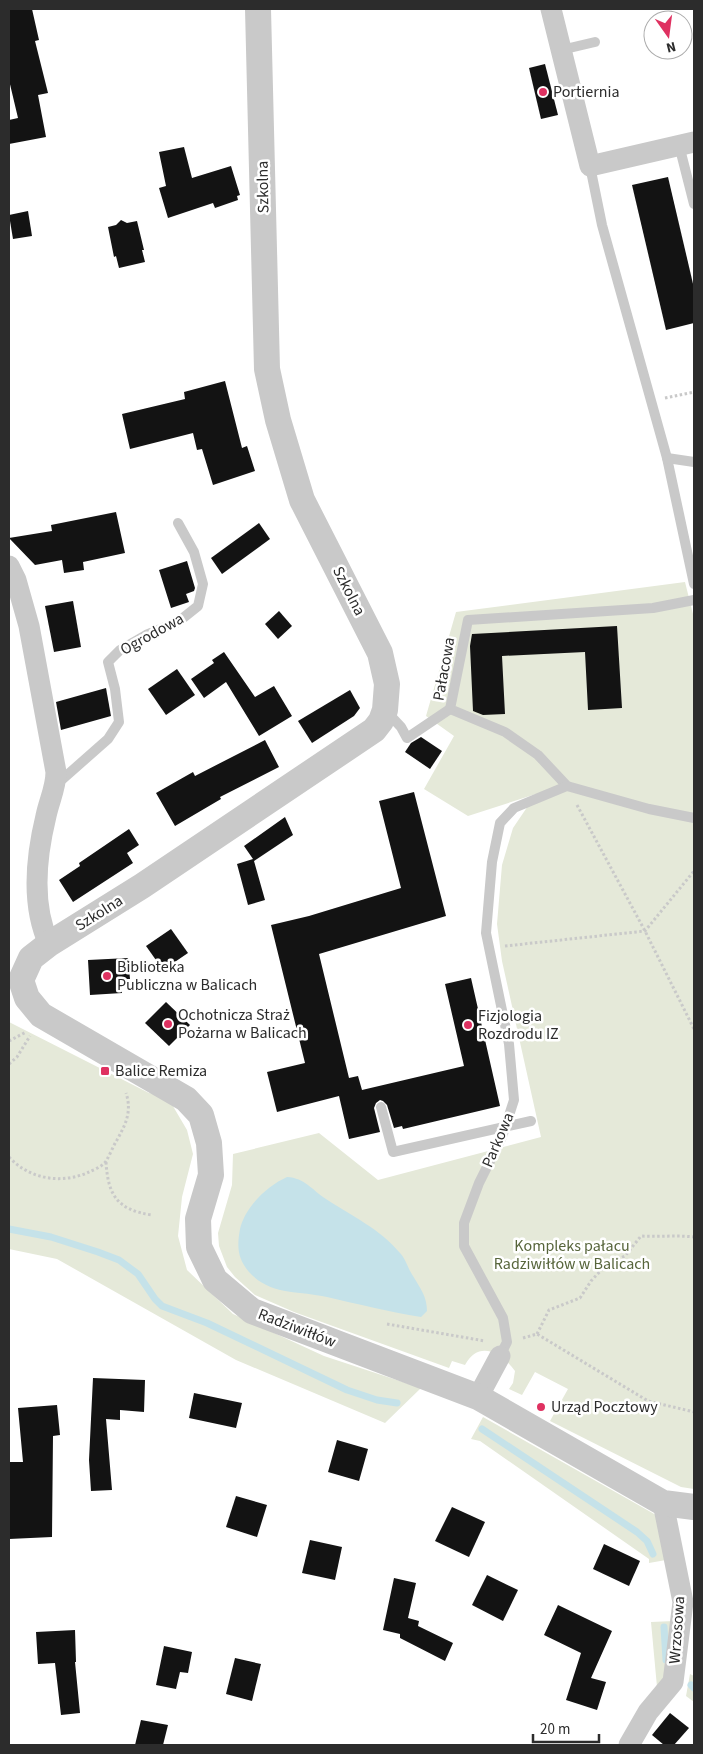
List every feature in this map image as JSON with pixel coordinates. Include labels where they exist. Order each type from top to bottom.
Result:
[{"type":"street","name":"Szkolna","points":[[15,980],[31,958],[49,944],[142,886],[374,730],[385,710],[387,684],[380,654],[302,500],[278,420],[267,369],[258,9]]},
{"type":"street","points":[[551,9],[590,166],[687,143]]},
{"type":"street","points":[[9,566],[16,580],[29,626],[56,772],[56,785],[45,820],[37,860],[37,894],[41,921],[49,944]]},
{"type":"street","name":"Radziwiłłów","points":[[15,980],[26,998],[42,1015],[186,1099],[201,1115],[209,1142],[211,1175],[198,1218],[199,1247],[215,1280],[252,1310],[478,1397],[663,1502],[694,1507]]},
{"type":"street","points":[[478,1397],[503,1349]]},
{"type":"street","name":"Wrzosowa","points":[[629,1745],[648,1712],[673,1682],[682,1602],[663,1502]]},
{"type":"lane","points":[[561,50],[595,42]]},
{"type":"lane","points":[[687,143],[694,204]]},
{"type":"lane","points":[[590,166],[602,225],[650,403],[667,458],[694,584]]},
{"type":"lane","points":[[667,458],[694,462]]},
{"type":"lane","name":"Ogrodowa","points":[[56,785],[108,739],[119,722],[115,688],[108,662],[120,650],[146,635],[178,622],[198,606],[203,584],[194,552],[178,524]]},
{"type":"lane","name":"Pałacowa","points":[[567,786],[538,755],[506,732],[450,709],[468,620],[653,608],[694,600]]},
{"type":"lane","points":[[385,710],[401,727],[406,738],[450,709]]},
{"type":"lane","points":[[567,786],[649,809],[694,818]]},
{"type":"lane","name":"Parkowa","points":[[503,1349],[504,1318],[464,1246],[464,1223],[479,1183],[502,1137],[514,1100],[509,1044],[486,933],[492,862],[500,823],[514,808],[567,786]]},
{"type":"lane","points":[[381,1107],[393,1152],[530,1121]]},
{"type":"path","points":[[650,403],[694,392]]},
{"type":"path","points":[[567,786],[645,931],[694,1029]]},
{"type":"path","points":[[489,948],[645,931],[694,871]]},
{"type":"path","points":[[9,1041],[27,1032]]},
{"type":"path","points":[[9,1064],[17,1057],[31,1035]]},
{"type":"path","points":[[9,1157],[31,1174],[52,1179],[77,1177],[96,1169],[106,1161],[128,1118],[128,1099],[122,1078],[120,1059]]},
{"type":"path","points":[[106,1161],[107,1179],[111,1193],[134,1212],[152,1215]]},
{"type":"path","points":[[694,1237],[681,1235],[641,1236],[625,1256],[606,1265],[591,1281],[580,1298],[549,1310],[538,1334],[648,1401],[694,1412]]},
{"type":"path","points":[[388,1324],[486,1341],[503,1349]]},
{"type":"green space","name":"Kompleks pałacu Radziwiłłów w Balicach","points":[[685,582],[694,618],[694,1489],[681,1487],[550,1421],[568,1389],[535,1372],[522,1395],[509,1389],[513,1383],[515,1371],[497,1354],[484,1351],[477,1352],[465,1365],[452,1361],[449,1368],[294,1312],[255,1295],[227,1267],[219,1246],[218,1233],[232,1185],[233,1154],[319,1133],[378,1180],[541,1137],[502,961],[497,924],[502,865],[513,828],[536,794],[468,816],[424,789],[454,736],[426,716],[456,612]]},
{"type":"green space","points":[[9,1022],[149,1093],[167,1096],[187,1130],[193,1154],[182,1197],[178,1236],[187,1270],[233,1314],[324,1356],[421,1388],[385,1423],[236,1360],[57,1259],[9,1249]]},
{"type":"green space","points":[[483,1417],[656,1515],[666,1560],[649,1563],[649,1559],[480,1441],[471,1439]]},
{"type":"green space","points":[[674,1621],[672,1666],[657,1687],[651,1622]]},
{"type":"green space","points":[[690,1674],[694,1676],[694,1702],[686,1696]]},
{"type":"water","points":[[287,1177],[304,1182],[326,1199],[375,1230],[392,1244],[404,1258],[423,1292],[427,1311],[421,1317],[316,1295],[276,1289],[257,1280],[249,1272],[242,1262],[238,1246],[243,1221],[258,1198],[272,1186]]},
{"type":"building","points":[[9,9],[32,9],[39,40],[35,41],[48,93],[38,95],[46,137],[9,144],[9,120],[18,118],[9,80]]},
{"type":"building","name":"Portiernia","points":[[545,64],[558,115],[541,119],[529,68]]},
{"type":"building","points":[[184,147],[192,178],[231,166],[240,195],[237,196],[238,200],[215,208],[213,203],[168,218],[159,188],[166,186],[159,152]]},
{"type":"building","points":[[668,177],[694,288],[694,323],[666,330],[632,185]]},
{"type":"building","points":[[28,211],[32,236],[13,239],[9,215]]},
{"type":"building","points":[[121,220],[127,223],[137,221],[145,262],[119,268],[116,256],[114,257],[108,227],[116,225]]},
{"type":"building","points":[[225,381],[242,448],[247,446],[255,471],[213,485],[202,449],[197,450],[193,433],[130,449],[122,414],[185,399],[184,392]]},
{"type":"building","points":[[116,512],[125,553],[83,562],[84,570],[64,573],[62,560],[35,565],[9,538],[52,531],[51,525]]},
{"type":"building","points":[[259,523],[270,539],[222,574],[211,558]]},
{"type":"building","points":[[187,561],[195,588],[194,591],[186,594],[189,602],[171,608],[159,570]]},
{"type":"building","points":[[73,601],[81,647],[54,652],[45,606]]},
{"type":"building","points":[[279,611],[292,626],[278,639],[265,624]]},
{"type":"building","points":[[617,626],[622,708],[588,710],[585,652],[502,656],[505,714],[483,715],[473,711],[470,646],[472,634]]},
{"type":"building","points":[[224,652],[255,697],[274,686],[292,716],[259,736],[226,682],[204,698],[191,679],[214,663],[212,660]]},
{"type":"building","points":[[177,669],[195,695],[166,715],[148,689]]},
{"type":"building","points":[[106,688],[111,716],[61,730],[56,702]]},
{"type":"building","points":[[350,690],[360,708],[354,716],[312,743],[298,721]]},
{"type":"building","points":[[421,737],[442,751],[430,769],[405,752],[411,743]]},
{"type":"building","points":[[265,740],[279,767],[220,797],[221,799],[175,826],[156,793],[193,772],[195,776]]},
{"type":"building","points":[[414,792],[446,916],[319,954],[349,1078],[358,1076],[362,1090],[464,1066],[445,984],[471,978],[500,1106],[403,1129],[402,1126],[394,1128],[387,1105],[380,1100],[374,1108],[380,1132],[349,1139],[339,1096],[277,1112],[267,1072],[305,1063],[271,925],[309,916],[401,888],[379,801]]},
{"type":"building","points":[[285,817],[293,835],[254,861],[265,900],[248,905],[237,864],[253,859],[244,846]]},
{"type":"building","points":[[129,829],[139,845],[127,853],[133,863],[73,902],[59,880],[80,866],[79,863]]},
{"type":"building","points":[[171,929],[188,953],[163,970],[146,946]]},
{"type":"building","name":"Biblioteka Publiczna w Balicach","points":[[128,958],[130,979],[121,979],[122,993],[90,995],[88,960]]},
{"type":"building","name":"Ochotnicza Straż Pożarna w Balicach","points":[[166,1002],[190,1025],[169,1046],[145,1023]]},
{"type":"building","points":[[93,1378],[145,1380],[144,1412],[120,1410],[120,1420],[106,1419],[112,1490],[91,1491],[89,1460]]},
{"type":"building","points":[[194,1393],[242,1403],[236,1428],[189,1418]]},
{"type":"building","points":[[57,1405],[60,1435],[53,1436],[52,1537],[9,1539],[9,1462],[23,1462],[18,1408]]},
{"type":"building","points":[[337,1440],[368,1449],[359,1481],[328,1472]]},
{"type":"building","points":[[236,1496],[267,1505],[257,1537],[226,1527]]},
{"type":"building","points":[[452,1507],[485,1522],[469,1557],[435,1541]]},
{"type":"building","points":[[310,1540],[342,1547],[335,1580],[302,1573]]},
{"type":"building","points":[[604,1544],[640,1561],[629,1586],[593,1569]]},
{"type":"building","points":[[487,1575],[518,1590],[503,1621],[472,1605]]},
{"type":"building","points":[[394,1578],[416,1583],[408,1618],[419,1621],[418,1626],[453,1643],[445,1661],[400,1638],[400,1634],[383,1630]]},
{"type":"building","points":[[558,1605],[612,1631],[591,1678],[606,1682],[597,1710],[566,1700],[581,1653],[544,1635]]},
{"type":"building","points":[[75,1630],[75,1662],[80,1713],[61,1715],[55,1663],[38,1664],[36,1632]]},
{"type":"building","points":[[164,1646],[192,1652],[188,1673],[180,1672],[176,1689],[156,1685]]},
{"type":"building","points":[[235,1658],[261,1664],[252,1701],[226,1694]]},
{"type":"building","points":[[670,1713],[689,1728],[674,1745],[664,1745],[652,1735]]},
{"type":"building","points":[[141,1720],[168,1725],[163,1745],[135,1745]]},
{"type":"waterway","points":[[9,1229],[51,1237],[119,1260],[138,1274],[162,1306],[207,1323],[347,1390],[377,1400],[397,1403]]},
{"type":"waterway","points":[[482,1429],[637,1532],[647,1541],[653,1554]]},
{"type":"waterway","points":[[664,1627],[666,1660]]},
{"type":"waterway","points":[[691,1685],[694,1688]]},
{"type":"place","name":"Portiernia","points":[[543,92]]},
{"type":"place","name":"Biblioteka Publiczna w Balicach","points":[[107,976]]},
{"type":"place","name":"Ochotnicza Straż Pożarna w Balicach","points":[[168,1024]]},
{"type":"place","name":"Fizjologia Rozdrodu IZ","points":[[468,1025]]},
{"type":"place","name":"Balice Remiza","points":[[105,1071]]},
{"type":"place","name":"Urząd Pocztowy","points":[[541,1407]]}]
